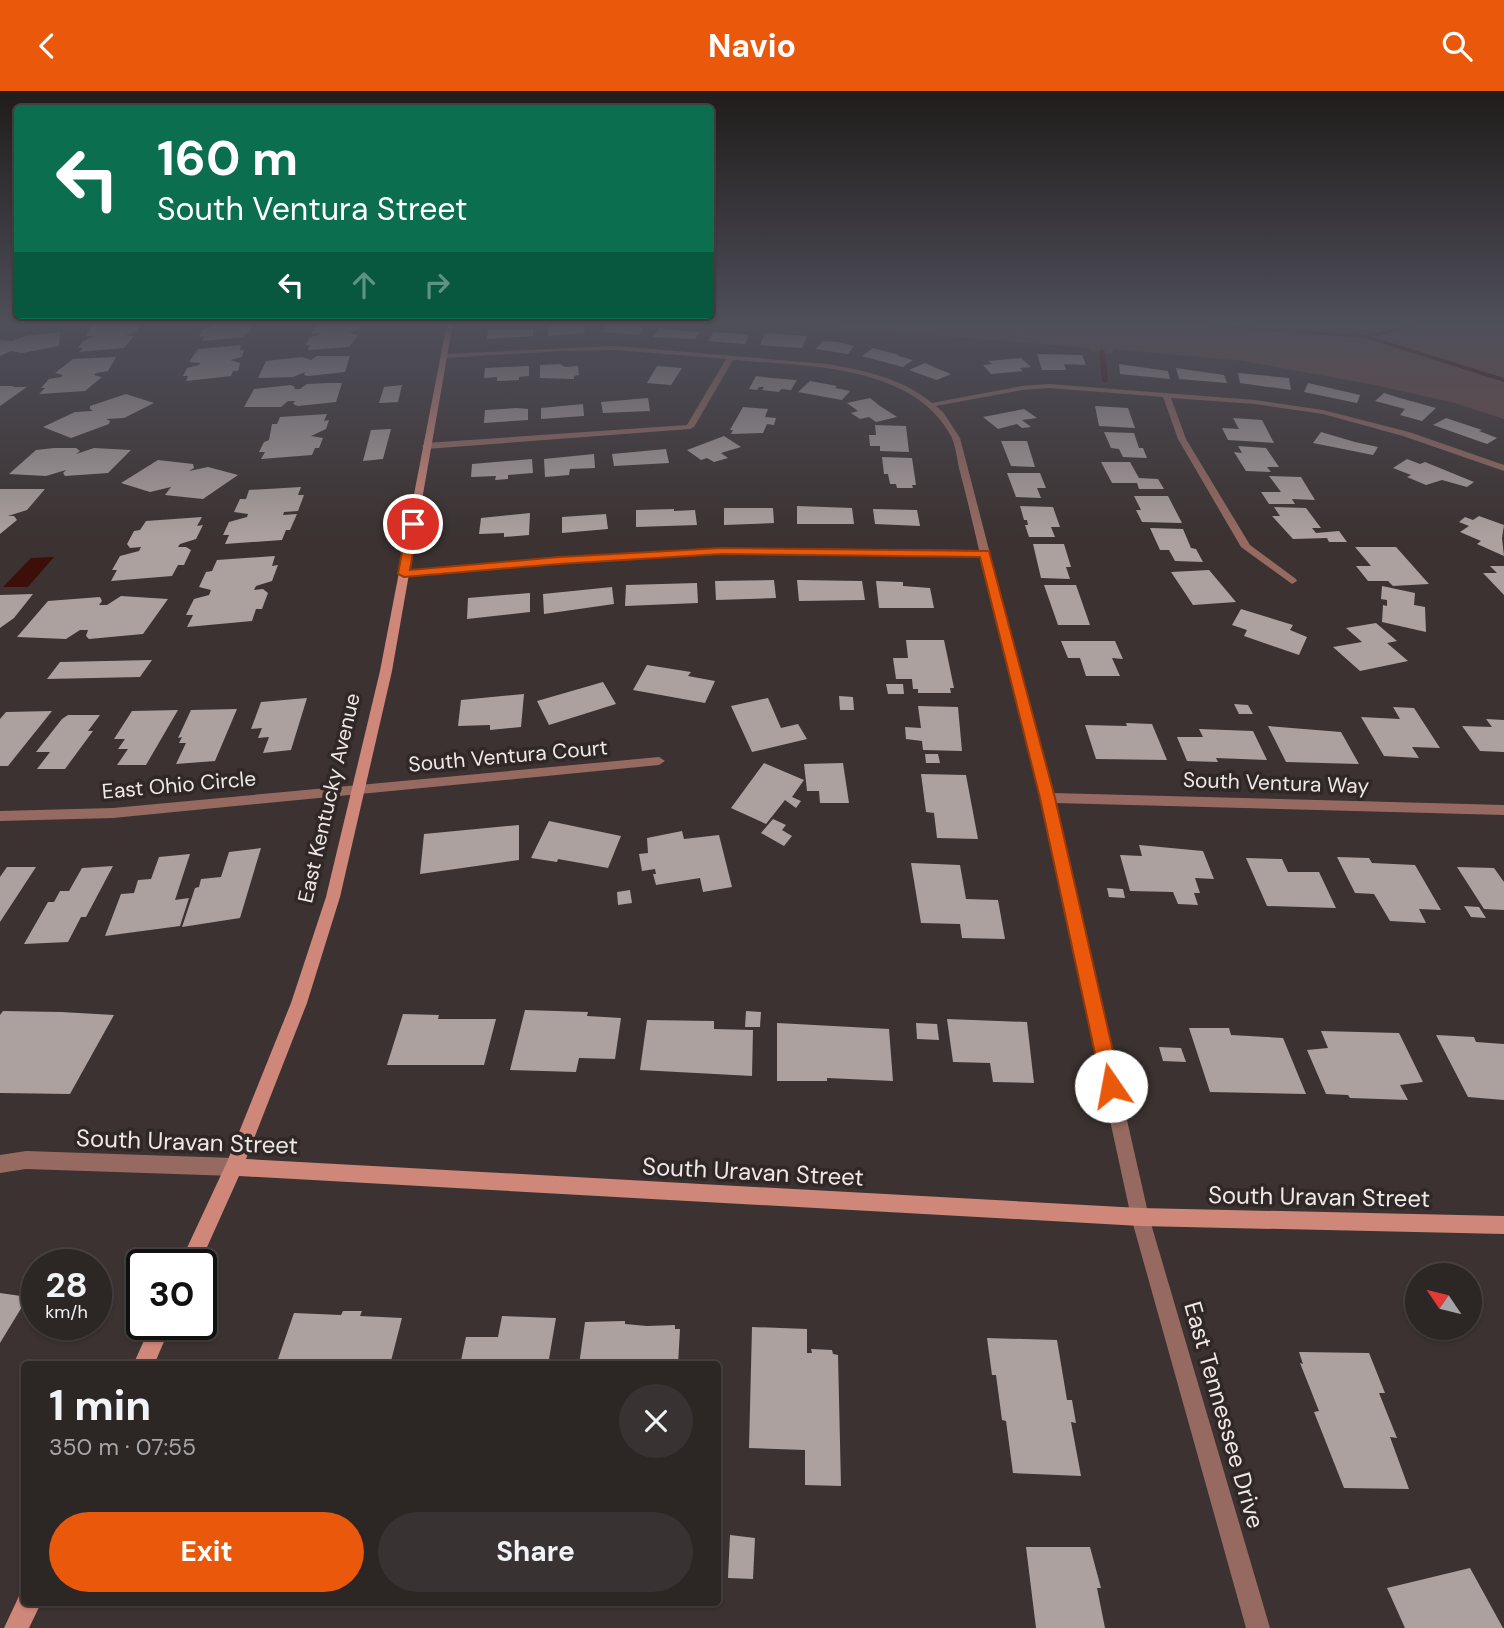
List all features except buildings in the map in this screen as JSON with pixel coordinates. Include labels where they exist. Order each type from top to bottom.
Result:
[{"type":"street","name":"East Kentucky Avenue","points":[[196,1249],[234,1167],[299,1003],[324,927],[360,789],[404,574],[436,395]]},
{"type":"street","points":[[426,446],[690,428],[709,395]]},
{"type":"street","points":[[914,395],[932,405],[986,395]]},
{"type":"street","points":[[1166,395],[1182,439],[1246,547],[1292,581]]},
{"type":"street","points":[[1174,395],[1323,412],[1406,434],[1504,468]]},
{"type":"street","name":"East Tennessee Drive","points":[[932,405],[950,425],[956,438],[1047,798],[1140,1217],[1258,1628]]},
{"type":"street","points":[[404,574],[573,559],[722,551],[985,553]]},
{"type":"street","name":"South Ventura Court","points":[[360,789],[659,761]]},
{"type":"street","name":"East Ohio Circle","points":[[0,816],[113,813],[360,789]]},
{"type":"street","name":"South Ventura Way","points":[[1047,798],[1504,810]]},
{"type":"street","name":"South Uravan Street","points":[[0,1164],[26,1160],[234,1167],[1140,1217],[1504,1226]]},
{"type":"street","points":[[145,1361],[154,1340]]},
{"type":"street","points":[[16,1628],[27,1606]]},
{"type":"shaded area","points":[[1418,395],[1504,395],[1504,419]]},
{"type":"shaded area","points":[[54,557],[28,587],[3,587],[31,558]]},
{"type":"route","points":[[413,524],[404,574],[559,560],[722,551],[985,553],[1047,798],[1111,1086]]}]
